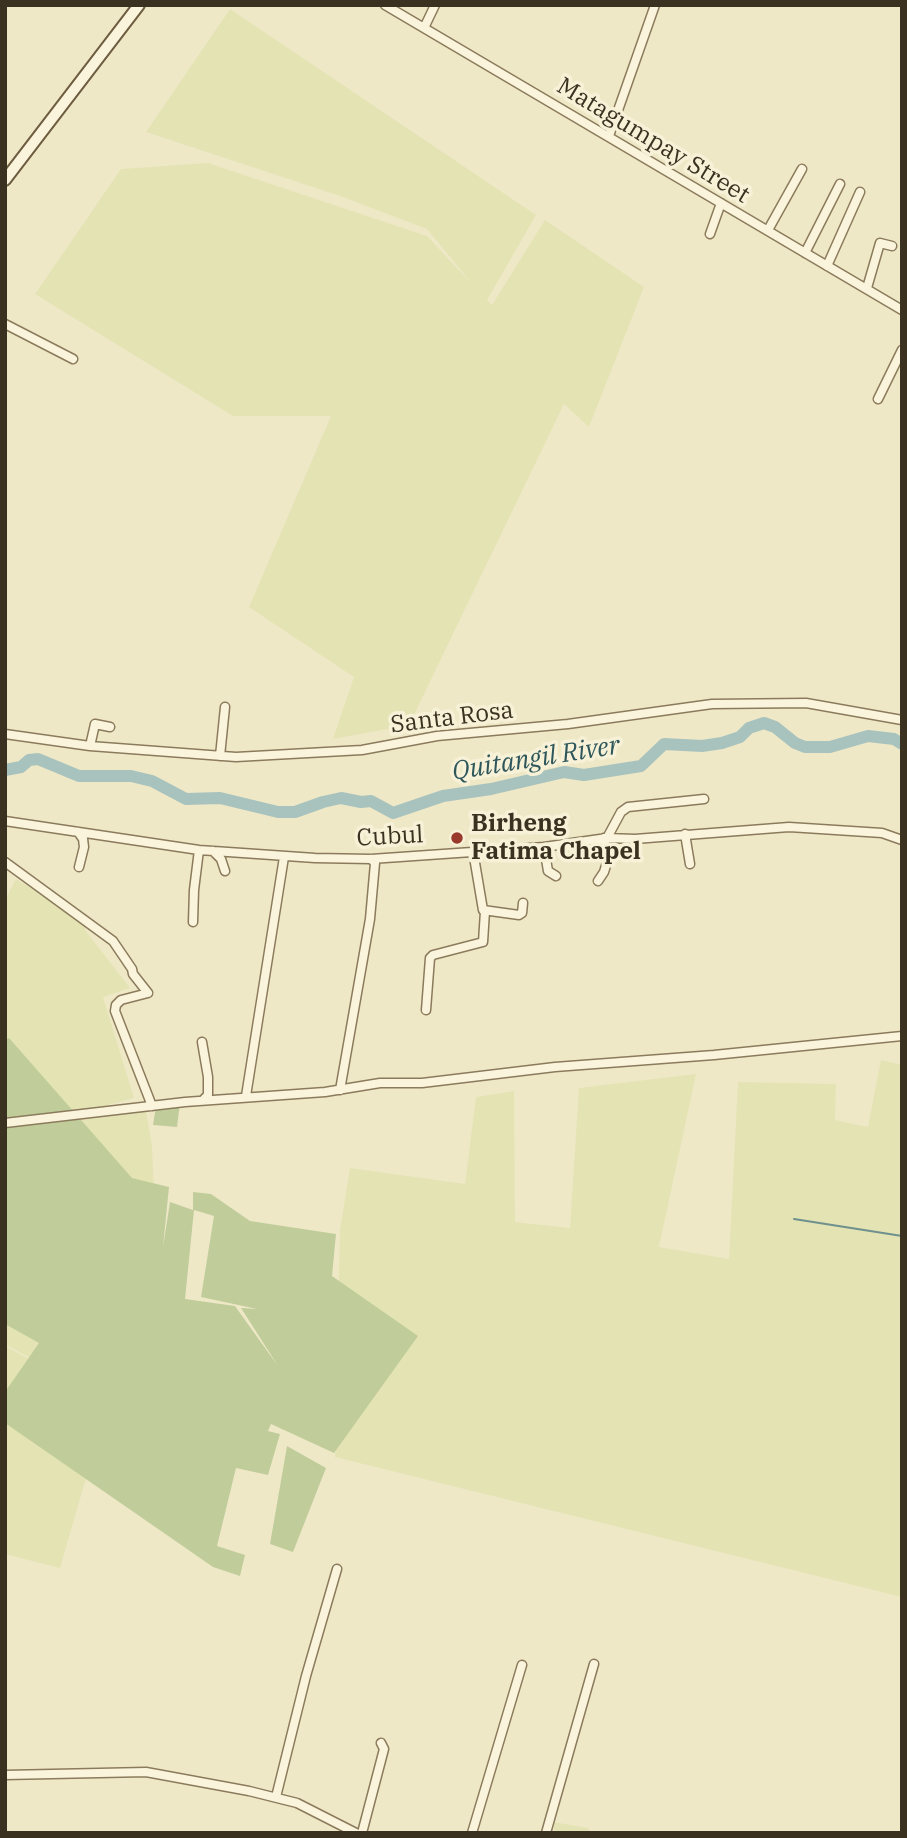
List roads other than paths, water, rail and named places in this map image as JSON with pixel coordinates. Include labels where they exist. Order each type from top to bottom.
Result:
[{"type":"street","name":"Matagumpay Street","points":[[385,5],[902,310]]},
{"type":"street","points":[[424,28],[435,5]]},
{"type":"street","points":[[609,136],[655,5]]},
{"type":"street","points":[[5,180],[136,6]]},
{"type":"street","points":[[768,230],[802,169]]},
{"type":"street","points":[[806,253],[840,184]]},
{"type":"street","points":[[827,266],[859,192]]},
{"type":"street","points":[[710,234],[720,203]]},
{"type":"street","points":[[867,288],[880,243],[892,246]]},
{"type":"street","points":[[5,324],[73,359]]},
{"type":"street","points":[[878,399],[902,350]]},
{"type":"street","name":"Santa Rosa","points":[[5,734],[90,746],[220,756],[362,750],[438,736],[568,724],[712,704],[806,703],[902,720]]},
{"type":"street","points":[[220,756],[225,707]]},
{"type":"street","points":[[90,746],[95,724],[110,727]]},
{"type":"street","points":[[598,881],[608,859],[606,838],[621,812],[628,807],[704,799]]},
{"type":"street","name":"Cubul","points":[[5,821],[199,850],[284,857],[371,859],[544,847],[606,838],[635,839],[789,827],[881,833],[902,840]]},
{"type":"street","points":[[78,832],[84,847],[79,867]]},
{"type":"street","points":[[685,834],[690,864]]},
{"type":"street","points":[[544,847],[548,871],[556,876]]},
{"type":"street","points":[[193,922],[199,850]]},
{"type":"street","points":[[213,851],[221,859],[225,871]]},
{"type":"street","points":[[426,1010],[430,958],[483,942],[485,911],[482,908],[473,851]]},
{"type":"street","points":[[246,1096],[284,857]]},
{"type":"street","points":[[340,1090],[362,978],[370,919],[375,863],[371,859]]},
{"type":"street","points":[[5,862],[113,941],[148,993],[121,1000],[114,1011],[152,1105]]},
{"type":"street","points":[[485,911],[519,915],[522,913],[523,903]]},
{"type":"street","points":[[5,1123],[152,1105],[340,1090],[380,1083],[422,1083],[555,1067],[715,1055],[902,1036]]},
{"type":"street","points":[[202,1042],[208,1076],[208,1095],[204,1100]]},
{"type":"street","points":[[276,1797],[306,1676],[337,1569]]},
{"type":"street","points":[[546,1833],[594,1664]]},
{"type":"street","points":[[472,1833],[522,1665]]},
{"type":"street","points":[[5,1775],[146,1772],[297,1803],[359,1833],[384,1749],[381,1743]]},
{"type":"waterway","name":"Quitangil River","points":[[5,770],[21,767],[29,760],[38,759],[79,776],[131,776],[152,781],[186,799],[220,798],[278,812],[295,812],[341,798],[371,801],[393,813],[443,796],[491,789],[564,772],[584,775],[641,766],[664,744],[702,746],[722,743],[740,737],[749,728],[764,723],[775,727],[795,743],[805,747],[830,747],[868,736],[894,739],[902,744]]},
{"type":"waterway","points":[[794,1219],[902,1236]]},
{"type":"place","name":"Birheng Fatima Chapel","points":[[457,838]]}]
